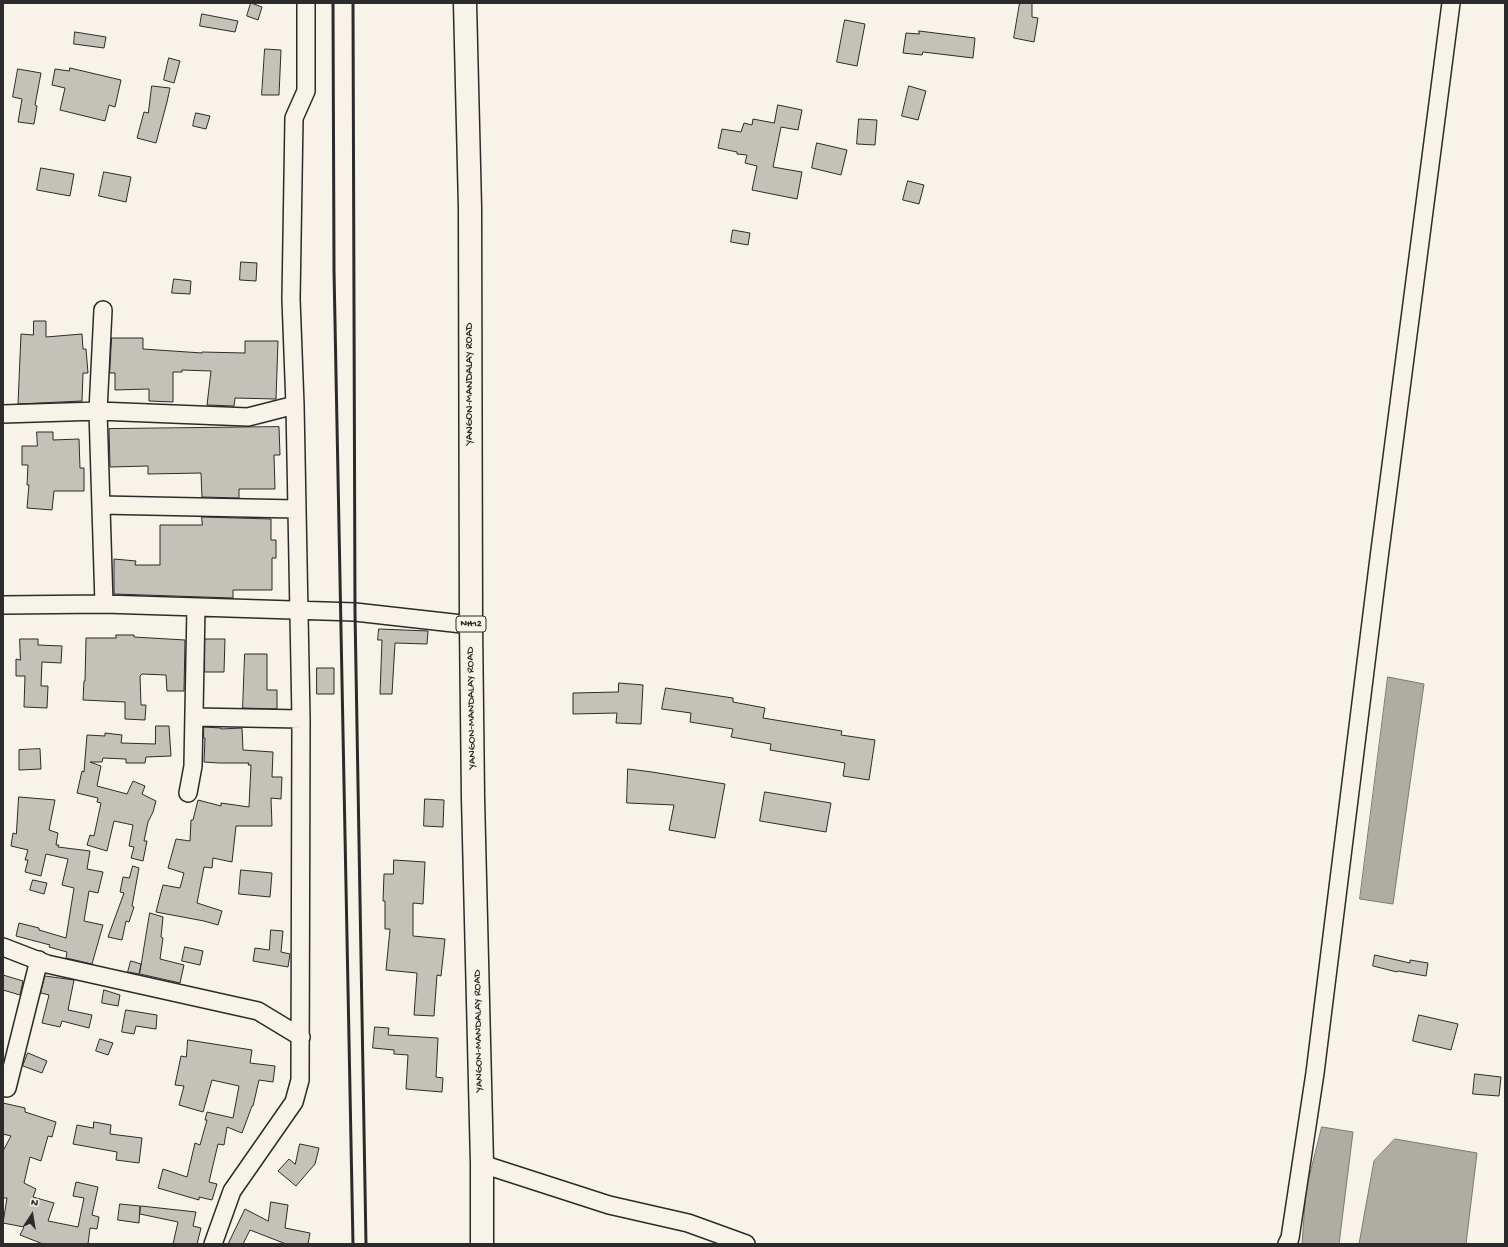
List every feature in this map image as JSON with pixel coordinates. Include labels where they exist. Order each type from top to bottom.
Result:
[{"type":"highway","name":"YANGON-MANDALAY ROAD","points":[[466,3],[470,208],[473,798],[482,1164],[482,1244]]},
{"type":"street","points":[[213,1244],[232,1190],[294,1102],[300,1080],[301,718],[295,406],[291,299],[294,118],[306,91],[306,3]]},
{"type":"street","points":[[1287,1244],[1290,1238],[1316,1065],[1379,558],[1451,3]]},
{"type":"street","points":[[103,310],[98,411],[104,604]]},
{"type":"street","points":[[3,414],[98,411],[248,417],[295,406]]},
{"type":"street","points":[[101,506],[296,509]]},
{"type":"street","points":[[3,605],[104,604],[355,612],[471,625]]},
{"type":"street","points":[[188,793],[193,766],[196,607]]},
{"type":"street","points":[[194,717],[301,718]]},
{"type":"street","points":[[3,947],[55,966],[258,1011],[301,1037]]},
{"type":"street","points":[[3,1087],[7,1088],[39,960]]},
{"type":"street","points":[[482,1164],[609,1205],[688,1224],[746,1244]]},
{"type":"shaded area","points":[[1388,677],[1424,684],[1393,904],[1360,899]]},
{"type":"shaded area","points":[[1322,1127],[1353,1132],[1339,1244],[1302,1244],[1306,1190]]},
{"type":"shaded area","points":[[1395,1139],[1477,1153],[1466,1244],[1359,1244],[1374,1161]]},
{"type":"building","points":[[251,3],[262,7],[258,20],[247,16]]},
{"type":"building","points":[[1020,3],[1032,3],[1032,17],[1038,18],[1034,42],[1014,38]]},
{"type":"building","points":[[202,14],[238,21],[235,32],[200,26]]},
{"type":"building","points":[[845,20],[865,24],[857,66],[837,62]]},
{"type":"building","points":[[919,31],[975,38],[973,58],[923,52],[922,55],[903,53],[906,33],[919,34]]},
{"type":"building","points":[[75,32],[106,37],[104,48],[74,44]]},
{"type":"building","points":[[265,49],[281,50],[279,95],[262,95]]},
{"type":"building","points":[[169,58],[180,61],[174,83],[164,80]]},
{"type":"building","points":[[70,68],[121,80],[115,107],[109,105],[105,121],[60,110],[65,88],[52,85],[55,69],[69,71]]},
{"type":"building","points":[[18,69],[41,73],[35,105],[37,106],[34,124],[18,122],[22,99],[13,97]]},
{"type":"building","points":[[152,86],[170,88],[156,143],[137,138],[144,112],[148,113]]},
{"type":"building","points":[[909,86],[926,91],[918,120],[902,116]]},
{"type":"building","points":[[778,105],[802,110],[798,130],[781,127],[773,167],[802,172],[797,199],[752,190],[757,166],[745,163],[747,155],[737,154],[737,152],[718,148],[722,129],[741,132],[744,123],[752,125],[753,119],[774,123]]},
{"type":"building","points":[[196,113],[210,116],[206,129],[193,126]]},
{"type":"building","points":[[859,119],[877,120],[875,145],[857,144]]},
{"type":"building","points":[[817,143],[847,150],[841,175],[812,168]]},
{"type":"building","points":[[41,168],[74,174],[70,196],[37,190]]},
{"type":"building","points":[[104,172],[131,177],[126,202],[99,196]]},
{"type":"building","points":[[908,181],[924,185],[919,204],[903,200]]},
{"type":"building","points":[[733,230],[750,233],[748,245],[731,242]]},
{"type":"building","points":[[241,262],[257,263],[256,281],[240,280]]},
{"type":"building","points":[[174,279],[191,281],[190,294],[172,293]]},
{"type":"building","points":[[34,321],[46,321],[46,337],[82,334],[83,349],[86,349],[88,373],[83,373],[82,401],[18,404],[21,334],[33,335]]},
{"type":"building","points":[[112,338],[143,338],[143,349],[202,353],[245,353],[245,341],[278,341],[276,399],[235,398],[234,406],[207,405],[211,371],[182,370],[182,372],[173,372],[173,402],[149,401],[149,389],[115,390],[115,373],[110,373]]},
{"type":"building","points":[[279,427],[280,455],[274,455],[275,489],[239,489],[239,498],[202,497],[201,473],[148,474],[148,466],[110,467],[109,429]]},
{"type":"building","points":[[37,432],[53,432],[53,440],[79,439],[80,468],[84,468],[84,491],[54,491],[52,510],[27,508],[29,485],[27,485],[28,465],[22,465],[22,446],[37,446]]},
{"type":"building","points":[[202,517],[271,519],[271,540],[276,540],[276,558],[272,558],[272,590],[233,590],[233,598],[114,594],[114,559],[136,561],[135,565],[160,565],[160,525],[202,525]]},
{"type":"building","points":[[379,629],[428,631],[427,644],[395,643],[392,694],[380,694],[382,640],[378,640]]},
{"type":"building","points":[[116,635],[134,635],[134,637],[185,640],[184,691],[167,691],[166,675],[142,674],[140,676],[141,705],[146,705],[145,720],[125,719],[125,702],[83,700],[86,638],[116,638]]},
{"type":"building","points":[[20,639],[38,639],[38,645],[62,646],[61,663],[42,662],[41,686],[48,686],[47,708],[24,707],[25,676],[16,676],[16,659],[20,660]]},
{"type":"building","points":[[205,639],[225,639],[224,672],[205,672]]},
{"type":"building","points":[[245,654],[267,654],[267,690],[277,690],[277,709],[243,708]]},
{"type":"building","points":[[317,668],[334,668],[334,694],[317,694]]},
{"type":"building","points":[[619,683],[643,685],[641,724],[616,723],[617,713],[573,714],[573,693],[618,692]]},
{"type":"building","points":[[666,688],[733,698],[733,702],[765,708],[763,718],[842,731],[841,735],[875,740],[869,780],[843,776],[845,763],[770,750],[771,744],[731,737],[733,729],[690,722],[691,713],[662,709]]},
{"type":"building","points":[[156,726],[169,726],[171,756],[146,757],[145,763],[126,763],[126,759],[103,758],[102,762],[90,762],[101,766],[97,786],[127,794],[133,781],[145,786],[142,794],[156,801],[148,822],[144,841],[147,841],[143,861],[131,858],[134,847],[129,846],[133,825],[114,821],[107,851],[87,845],[90,835],[94,836],[101,803],[97,802],[98,798],[77,793],[82,771],[84,772],[87,735],[105,736],[105,733],[122,735],[121,743],[155,744]]},
{"type":"building","points":[[204,727],[221,729],[242,728],[243,750],[273,752],[272,777],[282,777],[281,799],[271,798],[272,826],[236,826],[232,862],[213,858],[212,868],[204,867],[197,903],[222,911],[218,925],[156,912],[163,885],[180,888],[184,873],[168,868],[176,839],[190,841],[191,820],[193,820],[198,800],[221,806],[221,803],[249,807],[251,765],[248,765],[249,763],[204,762]]},
{"type":"building","points":[[40,749],[41,769],[19,770],[19,750]]},
{"type":"building","points":[[628,769],[725,784],[715,838],[669,830],[674,805],[627,803]]},
{"type":"building","points":[[765,792],[831,803],[826,832],[760,821]]},
{"type":"building","points":[[19,797],[55,800],[49,830],[58,833],[56,845],[59,845],[58,847],[90,851],[87,869],[103,872],[98,893],[89,891],[84,921],[103,925],[92,964],[66,958],[67,952],[49,947],[50,945],[16,936],[19,923],[39,928],[39,930],[66,938],[74,888],[62,885],[68,859],[46,854],[41,876],[25,872],[28,860],[25,860],[28,850],[11,846],[13,833],[16,834]]},
{"type":"building","points":[[425,799],[444,800],[443,827],[424,826]]},
{"type":"building","points":[[394,860],[425,862],[423,904],[413,903],[413,936],[445,939],[441,976],[437,975],[434,1016],[414,1015],[417,973],[386,970],[390,929],[385,929],[385,901],[383,901],[384,874],[393,874]]},
{"type":"building","points":[[133,866],[139,868],[132,906],[134,907],[129,922],[126,921],[122,940],[108,937],[124,893],[120,892],[123,877],[129,878]]},
{"type":"building","points":[[241,870],[272,873],[270,897],[239,894]]},
{"type":"building","points":[[33,880],[47,883],[44,894],[30,890]]},
{"type":"building","points":[[150,913],[163,917],[161,937],[163,938],[160,959],[184,965],[180,983],[140,974]]},
{"type":"building","points":[[271,930],[283,931],[281,952],[290,954],[288,967],[253,961],[255,948],[269,950]]},
{"type":"building","points":[[185,947],[203,951],[200,965],[182,961]]},
{"type":"building","points":[[1375,955],[1410,963],[1410,960],[1428,963],[1426,976],[1397,972],[1373,966]]},
{"type":"building","points":[[131,961],[141,964],[139,974],[128,972]]},
{"type":"building","points":[[3,975],[23,981],[20,995],[3,990]]},
{"type":"building","points":[[45,976],[74,980],[68,1010],[92,1015],[89,1028],[62,1021],[60,1027],[42,1023],[49,995],[41,993]]},
{"type":"building","points":[[104,990],[120,995],[118,1006],[102,1003]]},
{"type":"building","points":[[126,1010],[157,1015],[156,1029],[136,1026],[134,1034],[122,1032]]},
{"type":"building","points":[[1419,1015],[1458,1024],[1451,1050],[1413,1041]]},
{"type":"building","points":[[375,1027],[389,1028],[388,1035],[438,1038],[436,1077],[443,1078],[442,1092],[406,1089],[408,1055],[394,1054],[394,1050],[373,1048]]},
{"type":"building","points":[[100,1039],[113,1043],[108,1055],[96,1051]]},
{"type":"building","points":[[188,1040],[252,1050],[250,1063],[275,1066],[273,1082],[259,1080],[253,1106],[242,1133],[227,1127],[224,1145],[218,1144],[209,1182],[217,1184],[212,1200],[199,1197],[199,1200],[158,1188],[163,1169],[187,1177],[195,1143],[200,1145],[207,1120],[205,1120],[207,1112],[233,1118],[239,1086],[212,1080],[203,1112],[179,1105],[184,1086],[175,1085],[181,1056],[186,1057]]},
{"type":"building","points":[[28,1053],[47,1061],[42,1073],[23,1066]]},
{"type":"building","points":[[1475,1074],[1501,1077],[1499,1096],[1473,1094]]},
{"type":"building","points":[[3,1103],[25,1108],[25,1112],[56,1122],[52,1137],[48,1136],[41,1161],[30,1157],[24,1183],[36,1189],[33,1197],[54,1203],[48,1221],[78,1227],[84,1198],[73,1196],[76,1182],[98,1187],[92,1215],[99,1217],[97,1229],[90,1228],[88,1244],[43,1244],[20,1235],[24,1227],[3,1223],[7,1198],[3,1198],[3,1151],[11,1136],[3,1134]]},
{"type":"building","points":[[94,1122],[111,1125],[110,1134],[142,1138],[139,1163],[116,1160],[117,1152],[73,1144],[77,1125],[93,1128]]},
{"type":"building","points":[[300,1144],[319,1148],[315,1164],[296,1186],[278,1171],[289,1159],[295,1164]]},
{"type":"building","points":[[271,1202],[288,1205],[285,1228],[310,1233],[308,1244],[286,1244],[250,1230],[243,1244],[228,1244],[245,1209],[268,1221]]},
{"type":"building","points":[[120,1204],[140,1206],[139,1223],[118,1220]]},
{"type":"building","points":[[141,1206],[196,1212],[193,1226],[201,1228],[197,1244],[173,1244],[178,1222],[140,1214]]},
{"type":"railway","points":[[333,3],[334,271],[353,1244]]},
{"type":"railway","points":[[353,3],[355,612],[366,1244]]}]
